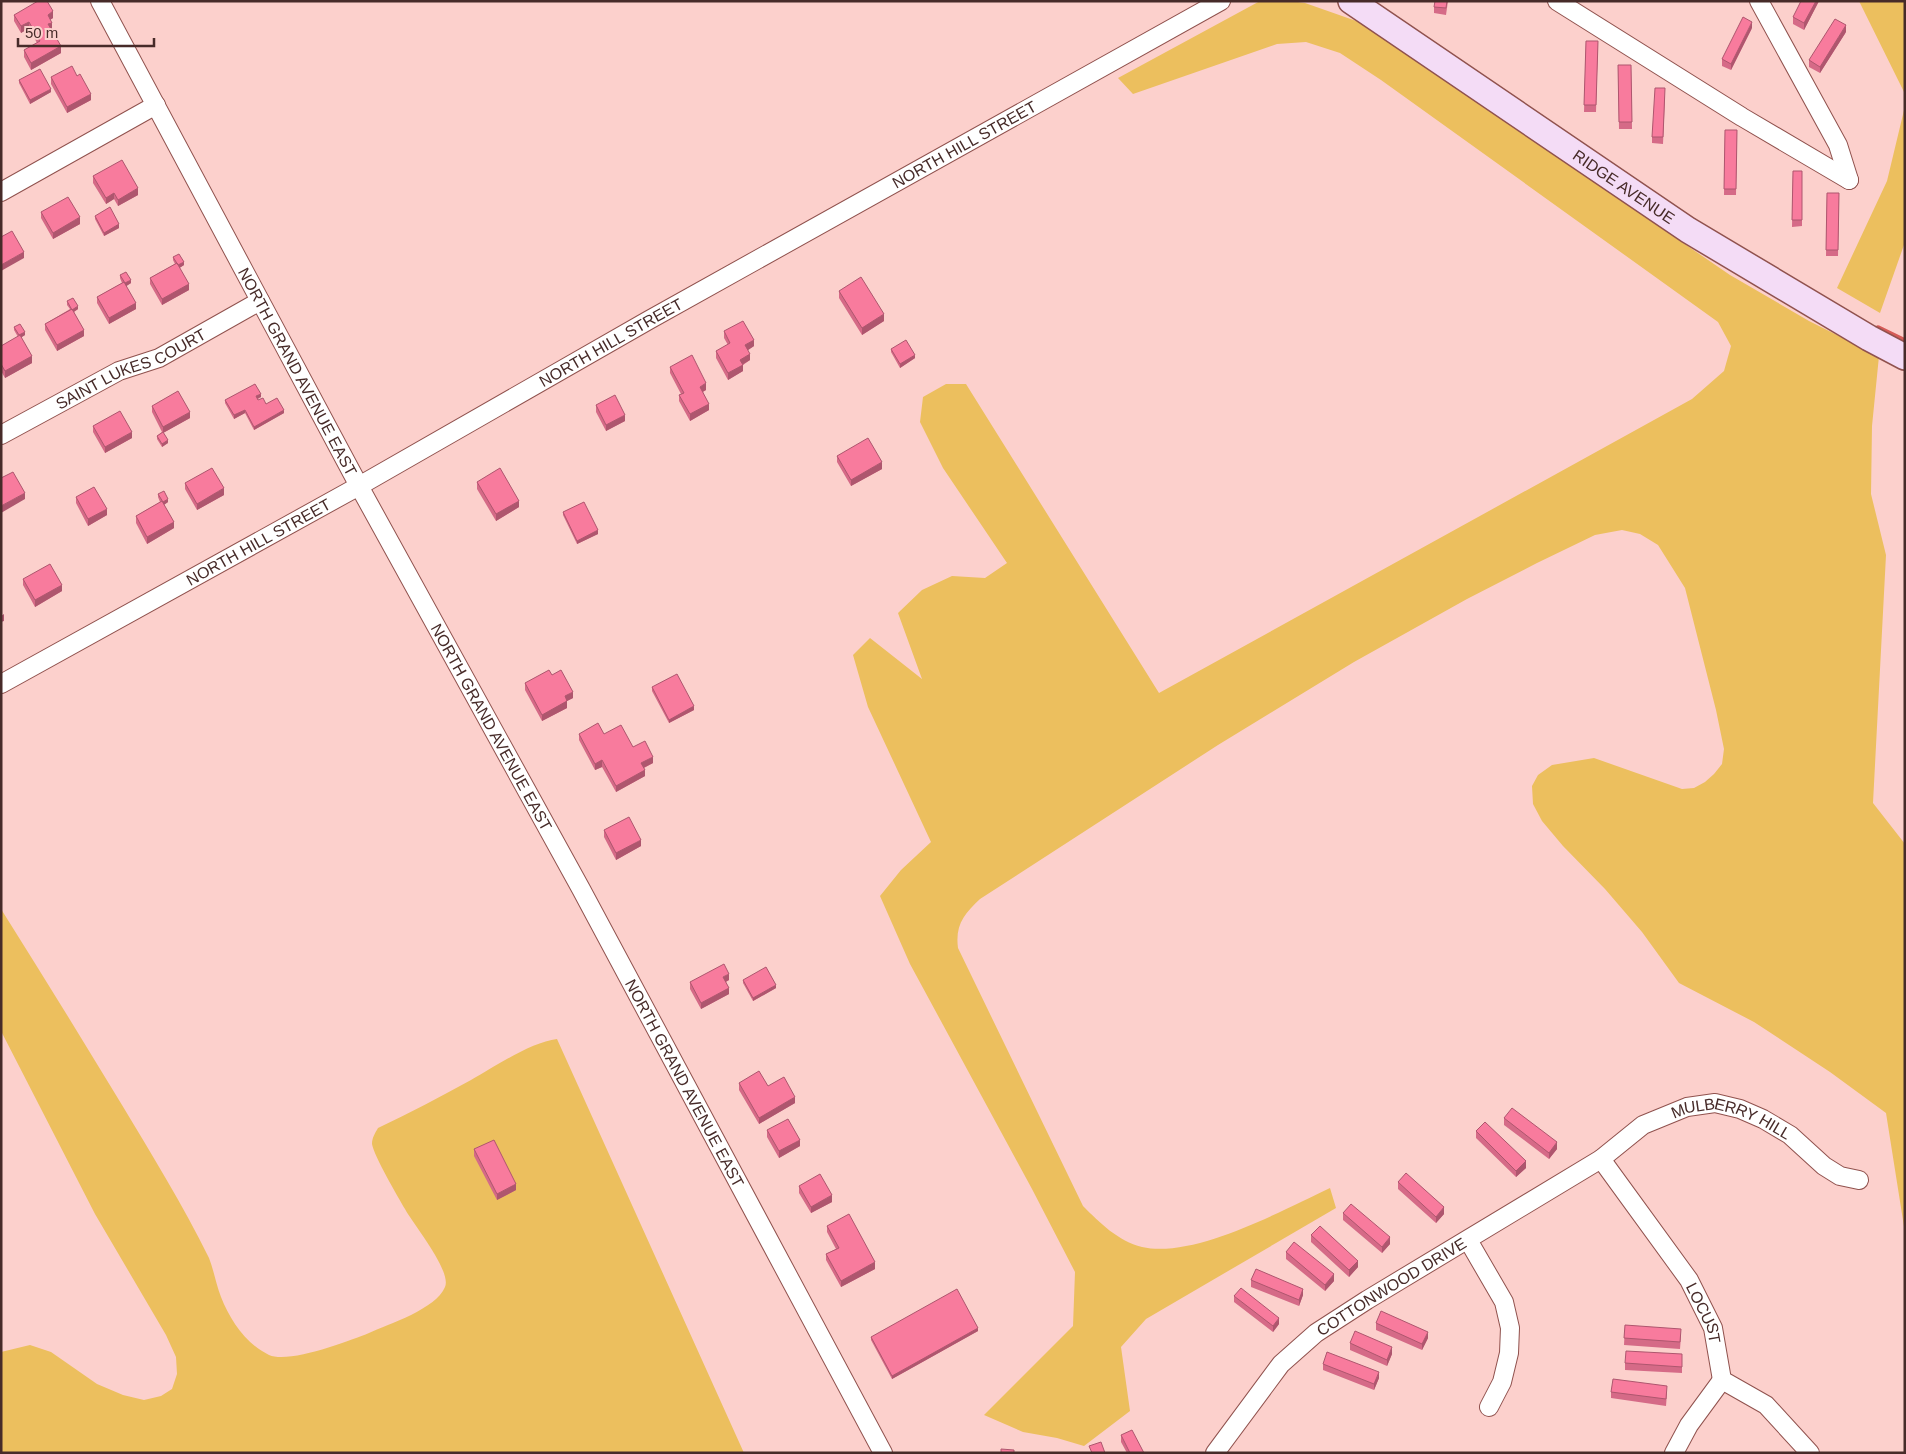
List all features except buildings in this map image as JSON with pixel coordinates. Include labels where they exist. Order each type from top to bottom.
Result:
[{"type":"street","name":"NORTH GRAND AVENUE EAST","points":[[100,1],[359,486],[581,889],[883,1453]]},
{"type":"street","name":"NORTH HILL STREET","points":[[1,684],[359,486],[641,325],[1221,1]]},
{"type":"street","name":"RIDGE AVENUE","points":[[1351,1],[1688,230],[1869,338],[1905,357]]},
{"type":"street","points":[[1557,1],[1742,117],[1849,180],[1838,145],[1759,1]]},
{"type":"street","points":[[1,192],[156,105]]},
{"type":"street","name":"SAINT LUKES COURT","points":[[1,435],[119,371],[159,358],[260,301]]},
{"type":"street","name":"MULBERRY HILL","points":[[1601,1159],[1643,1126],[1687,1107],[1715,1103],[1740,1109],[1763,1118],[1790,1135],[1824,1166],[1840,1176],[1859,1180]]},
{"type":"street","name":"COTTONWOOD DRIVE","points":[[1215,1453],[1281,1364],[1316,1332],[1601,1159]]},
{"type":"street","name":"LOCUST","points":[[1601,1159],[1698,1295],[1713,1328],[1722,1380]]},
{"type":"street","points":[[1468,1240],[1504,1302],[1510,1328],[1509,1353],[1502,1382],[1488,1407]]},
{"type":"street","points":[[1674,1453],[1689,1424],[1722,1380],[1766,1406],[1810,1453]]},
{"type":"shaded area","points":[[1260,1],[1305,3],[1362,23],[1730,275],[1809,321],[1879,356],[1872,426],[1871,494],[1886,555],[1873,803],[1905,844],[1905,1233],[1886,1113],[1830,1072],[1754,1022],[1679,983],[1642,932],[1542,821],[1533,804],[1532,786],[1538,775],[1552,765],[1594,758],[1682,789],[1694,788],[1705,782],[1722,764],[1724,749],[1716,710],[1685,588],[1658,545],[1640,534],[1622,530],[1595,535],[1467,599],[1354,662],[1218,745],[980,899],[962,920],[957,940],[958,948],[1083,1206],[1110,1231],[1133,1244],[1163,1249],[1187,1246],[1238,1230],[1264,1220],[1330,1188],[1336,1208],[1146,1319],[1121,1347],[1130,1411],[1084,1446],[1057,1438],[1023,1432],[984,1415],[1073,1326],[1075,1272],[910,964],[880,896],[901,870],[931,842],[868,707],[853,655],[870,638],[922,679],[898,613],[922,590],[952,576],[985,578],[1007,563],[943,468],[920,422],[923,397],[946,384],[966,384],[1159,693],[1692,399],[1724,371],[1731,346],[1718,322],[1381,80],[1340,53],[1306,42],[1277,44],[1133,94],[1118,78]]},
{"type":"shaded area","points":[[1859,1],[1905,1],[1905,94]]},
{"type":"shaded area","points":[[1905,106],[1905,242],[1880,313],[1837,288],[1887,181]]},
{"type":"shaded area","points":[[1,909],[178,1199],[209,1258],[219,1292],[234,1323],[253,1345],[269,1355],[278,1357],[304,1354],[348,1341],[411,1315],[440,1295],[445,1287],[446,1280],[443,1270],[381,1167],[372,1144],[374,1136],[378,1128],[448,1093],[513,1056],[536,1045],[557,1039],[744,1453],[1,1453],[1,1352],[30,1345],[51,1352],[97,1384],[123,1395],[144,1400],[161,1396],[172,1389],[177,1374],[176,1357],[166,1335],[95,1214],[1,1031]]},
{"type":"waterway","points":[[1878,328],[1905,341]]}]
